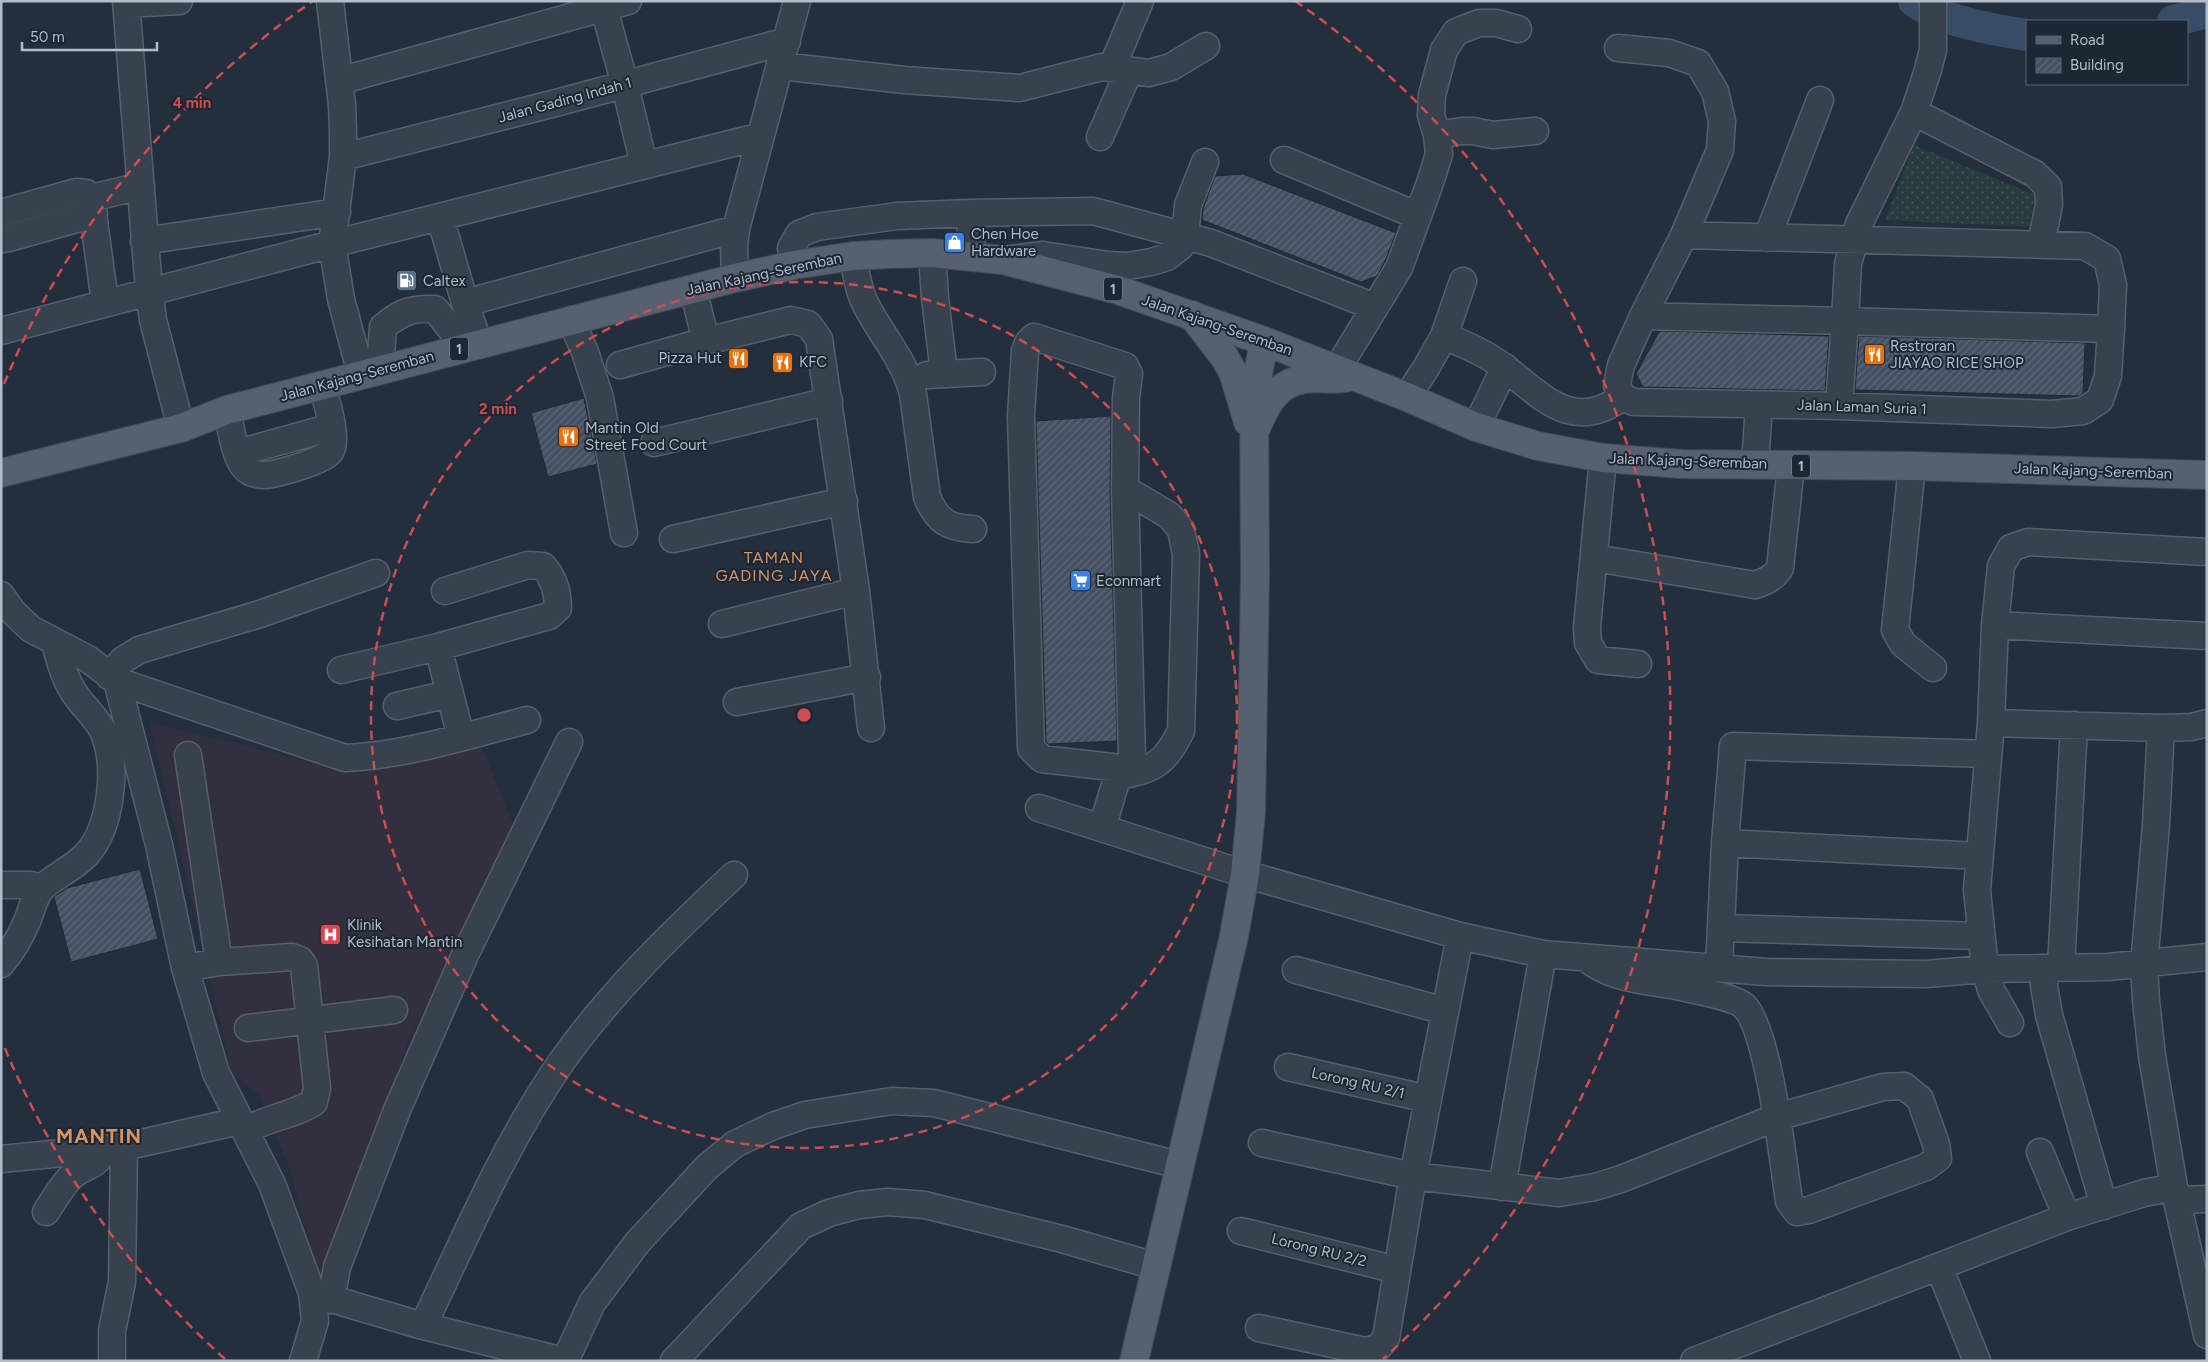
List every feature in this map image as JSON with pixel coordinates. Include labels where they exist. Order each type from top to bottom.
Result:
[{"type":"main road","name":"Jalan Kajang-Seremban","points":[[1,473],[179,419],[227,410],[735,278],[794,265],[854,256],[932,253],[1003,260],[1118,290],[1264,341],[1476,427],[1538,446],[1604,458],[1682,464],[1912,466],[2207,475]]},
{"type":"main road","points":[[1192,315],[1225,358],[1233,372],[1245,415],[1254,434]]},
{"type":"main road","points":[[1134,1361],[1234,936],[1246,874],[1251,812],[1254,661],[1254,398],[1264,341]]},
{"type":"main road","points":[[1254,434],[1271,398],[1278,390],[1291,382],[1306,378],[1337,380],[1346,373]]},
{"type":"main road","points":[[1,456],[179,419]]},
{"type":"street","points":[[179,1],[126,3],[149,291],[153,320],[179,419]]},
{"type":"street","points":[[330,1],[342,105],[343,157],[332,244],[341,299],[370,372]]},
{"type":"street","points":[[735,278],[734,247],[736,229],[797,1]]},
{"type":"street","points":[[1100,137],[1140,1]]},
{"type":"street","points":[[339,81],[611,3],[625,85],[644,165]]},
{"type":"street","points":[[1839,406],[1848,264],[1858,224],[1914,112],[1933,50],[1934,11]]},
{"type":"street","points":[[1346,373],[1375,307],[1399,268],[1439,154],[1437,135],[1431,115],[1432,95],[1444,50],[1456,32],[1479,23],[1496,23],[1518,29]]},
{"type":"street","name":"Jalan Gading Indah 1","points":[[343,157],[625,85],[787,41]]},
{"type":"street","points":[[781,66],[904,80],[1020,88],[1102,67],[1149,73],[1171,67],[1206,46]]},
{"type":"street","points":[[1444,336],[1476,348],[1505,367],[1537,396],[1554,405],[1569,410],[1587,412],[1603,409],[1622,397],[1617,385],[1621,365],[1642,316],[1684,235],[1720,150],[1722,121],[1715,91],[1698,63],[1669,53],[1618,48]]},
{"type":"street","points":[[1767,238],[1820,100]]},
{"type":"street","points":[[1914,112],[2035,174],[2048,187],[2049,205],[2041,244]]},
{"type":"street","points":[[1437,135],[1462,131],[1493,135],[1535,131]]},
{"type":"street","points":[[1,331],[332,244],[761,136]]},
{"type":"street","points":[[1284,160],[1418,216]]},
{"type":"street","points":[[1003,260],[1042,255],[1108,265],[1128,266],[1167,257],[1180,247],[1185,237],[1188,205],[1205,162]]},
{"type":"street","points":[[1,238],[9,238],[141,186]]},
{"type":"street","points":[[1,213],[76,192],[86,193],[93,206],[105,303]]},
{"type":"street","points":[[794,265],[791,248],[799,234],[817,227],[897,216],[970,212],[1094,211],[1211,243],[1375,307]]},
{"type":"street","points":[[144,241],[337,212]]},
{"type":"street","points":[[970,212],[972,256]]},
{"type":"street","points":[[440,217],[465,302],[472,346]]},
{"type":"street","points":[[465,302],[736,229]]},
{"type":"street","points":[[1642,316],[2112,329],[2113,284],[2107,258],[2086,246],[1684,235]]},
{"type":"street","points":[[932,253],[944,373]]},
{"type":"street","points":[[854,256],[856,276],[865,304],[909,377],[927,497],[932,509],[941,520],[957,528],[973,529]]},
{"type":"street","points":[[1406,397],[1426,368],[1444,336],[1463,281]]},
{"type":"street","points":[[692,289],[706,341]]},
{"type":"street","points":[[370,372],[383,327],[398,314],[422,309],[434,309],[472,346]]},
{"type":"street","points":[[571,320],[585,352],[600,398],[624,533]]},
{"type":"street","points":[[620,365],[791,320],[808,324],[819,339],[844,500],[872,728]]},
{"type":"street","name":"Jalan Laman Suria 1","points":[[1622,397],[1634,402],[1839,406],[2052,414],[2083,411],[2100,400],[2108,376],[2112,329]]},
{"type":"street","points":[[1102,828],[1119,772],[1129,766],[1132,758],[1125,488],[1128,370],[1125,366],[1034,337],[1028,343],[1025,351],[1021,416],[1032,748],[1037,756],[1042,759],[1119,772],[1141,772],[1156,766],[1174,745],[1181,731],[1186,554],[1181,530],[1170,516],[1125,488]]},
{"type":"street","points":[[1476,427],[1505,367]]},
{"type":"street","points":[[909,377],[944,373],[982,372]]},
{"type":"street","points":[[227,410],[238,453],[244,468],[255,474],[268,475],[321,459],[330,452],[333,444],[332,427],[322,385]]},
{"type":"street","points":[[654,443],[829,402]]},
{"type":"street","points":[[1755,464],[1758,405]]},
{"type":"street","points":[[1604,458],[1587,627],[1588,643],[1598,660],[1638,664]]},
{"type":"street","points":[[1595,558],[1755,585],[1768,581],[1780,568],[1792,466]]},
{"type":"street","points":[[1912,466],[1895,630],[1903,644],[1933,668]]},
{"type":"street","points":[[673,539],[844,500]]},
{"type":"street","points":[[2010,1024],[1991,990],[1985,969],[1980,936],[1977,890],[1991,723],[1995,625],[2001,566],[2011,548],[2028,542],[2207,552]]},
{"type":"street","points":[[341,670],[438,647],[549,616],[558,608],[558,597],[552,576],[543,566],[528,565],[445,591]]},
{"type":"street","points":[[321,1297],[272,1184],[216,1073],[185,968],[159,845],[113,678],[123,660],[139,650],[260,614],[376,573]]},
{"type":"street","points":[[722,624],[856,591]]},
{"type":"street","points":[[5,607],[31,629],[88,660],[113,678],[345,758],[362,757],[461,737],[527,720]]},
{"type":"street","points":[[1995,625],[2207,636]]},
{"type":"street","points":[[1,964],[20,937],[42,888],[71,869],[88,853],[98,836],[107,812],[110,787],[107,744],[102,730],[78,700],[68,683],[60,664],[55,642]]},
{"type":"street","points":[[438,647],[461,737]]},
{"type":"street","points":[[737,702],[867,677]]},
{"type":"street","points":[[397,706],[449,694]]},
{"type":"street","points":[[1991,723],[2161,728],[2192,727],[2207,723]]},
{"type":"street","points":[[2074,726],[2053,968],[2044,986],[2049,1016],[2104,1206]]},
{"type":"street","points":[[2161,728],[2156,825],[2144,965],[2146,1001],[2152,1056],[2176,1193],[2207,1335]]},
{"type":"street","points":[[303,1361],[321,1297],[337,1267],[401,1101],[464,955],[569,742]]},
{"type":"street","points":[[1719,968],[1725,843],[1733,746],[1988,754]]},
{"type":"street","points":[[188,755],[218,962]]},
{"type":"street","points":[[1039,808],[1246,874],[1460,936],[1543,954],[1811,974],[1926,974],[1985,969],[2144,965],[2207,957]]},
{"type":"street","points":[[159,845],[200,837]]},
{"type":"street","points":[[1725,843],[1980,856]]},
{"type":"street","points":[[423,1326],[483,1196],[562,1061],[625,981],[734,874]]},
{"type":"street","points":[[1,885],[31,885],[42,888]]},
{"type":"street","points":[[1721,928],[1980,936]]},
{"type":"street","points":[[1259,1328],[1365,1351],[1378,1348],[1386,1338],[1413,1176],[1460,936]]},
{"type":"street","points":[[1502,1187],[1543,954]]},
{"type":"street","points":[[1,1159],[114,1148],[242,1126],[303,1110],[314,1102],[317,1088],[304,966],[300,960],[292,957],[218,962],[185,968]]},
{"type":"street","points":[[1262,1144],[1413,1176],[1559,1193],[1595,1187],[1621,1179],[1777,1117],[1883,1087],[1904,1086],[1920,1099],[1936,1144],[1938,1158],[1926,1168],[1809,1210],[1797,1212],[1789,1201],[1777,1117],[1757,1027],[1744,1006],[1714,994],[1615,974],[1596,966],[1586,958]]},
{"type":"street","points":[[1296,970],[1445,1011]]},
{"type":"street","points":[[248,1028],[394,1010]]},
{"type":"street","name":"Lorong RU 2/1","points":[[1288,1067],[1428,1099]]},
{"type":"street","points":[[321,1297],[423,1326],[492,1353],[565,1361],[592,1303],[637,1243],[707,1167],[735,1144],[773,1126],[805,1115],[892,1101],[934,1103],[1179,1164]]},
{"type":"street","points":[[46,1212],[72,1176],[92,1166],[114,1148]]},
{"type":"street","points":[[112,1361],[112,1331],[122,1282],[114,1148]]},
{"type":"street","points":[[2040,1152],[2066,1217]]},
{"type":"street","points":[[1694,1361],[1733,1354],[1939,1267],[2066,1217],[2104,1206],[2176,1193],[2207,1199]]},
{"type":"street","points":[[674,1361],[801,1226],[829,1213],[859,1205],[888,1202],[925,1205],[1062,1239],[1155,1266]]},
{"type":"street","name":"Lorong RU 2/2","points":[[1241,1230],[1397,1270]]},
{"type":"street","points":[[1939,1267],[1977,1361]]},
{"type":"shaded area","name":"Klinik Kesihatan Mantin","points":[[150,723],[361,774],[481,746],[515,828],[409,1040],[321,1280],[289,1167],[259,1095],[232,1073]]},
{"type":"green space","points":[[1914,145],[2035,195],[2029,227],[1885,220]]},
{"type":"building","points":[[1243,174],[1396,233],[1377,276],[1361,282],[1202,220],[1203,209],[1215,176]]},
{"type":"building","points":[[1659,332],[1829,336],[1825,391],[1643,387],[1636,374]]},
{"type":"building","points":[[1859,336],[2085,343],[2083,393],[2079,396],[1855,390]]},
{"type":"building","name":"Mantin Old Street Food Court","points":[[584,398],[597,464],[548,477],[531,413]]},
{"type":"building","name":"Econmart","points":[[1111,416],[1110,489],[1117,741],[1048,744],[1046,742],[1036,421]]},
{"type":"building","points":[[140,869],[158,939],[71,962],[54,897],[67,888]]},
{"type":"waterway","points":[[1914,1],[1939,14],[1968,24],[2026,35]]},
{"type":"waterway","points":[[2177,20],[2207,12]]},
{"type":"place","name":"Chen Hoe Hardware","points":[[955,243]]},
{"type":"place","name":"Caltex","points":[[407,281]]},
{"type":"place","name":"Restroran JIAYAO RICE SHOP","points":[[1874,355]]},
{"type":"place","name":"Pizza Hut","points":[[738,358]]},
{"type":"place","name":"KFC","points":[[783,362]]},
{"type":"place","name":"Mantin Old Street Food Court","points":[[569,437]]},
{"type":"place","name":"Econmart","points":[[1080,581]]},
{"type":"place","name":"Klinik Kesihatan Mantin","points":[[331,934]]},
{"type":"district","name":"TAMAN GADING JAYA","points":[[774,566]]},
{"type":"district","name":"MANTIN","points":[[99,1136]]}]
